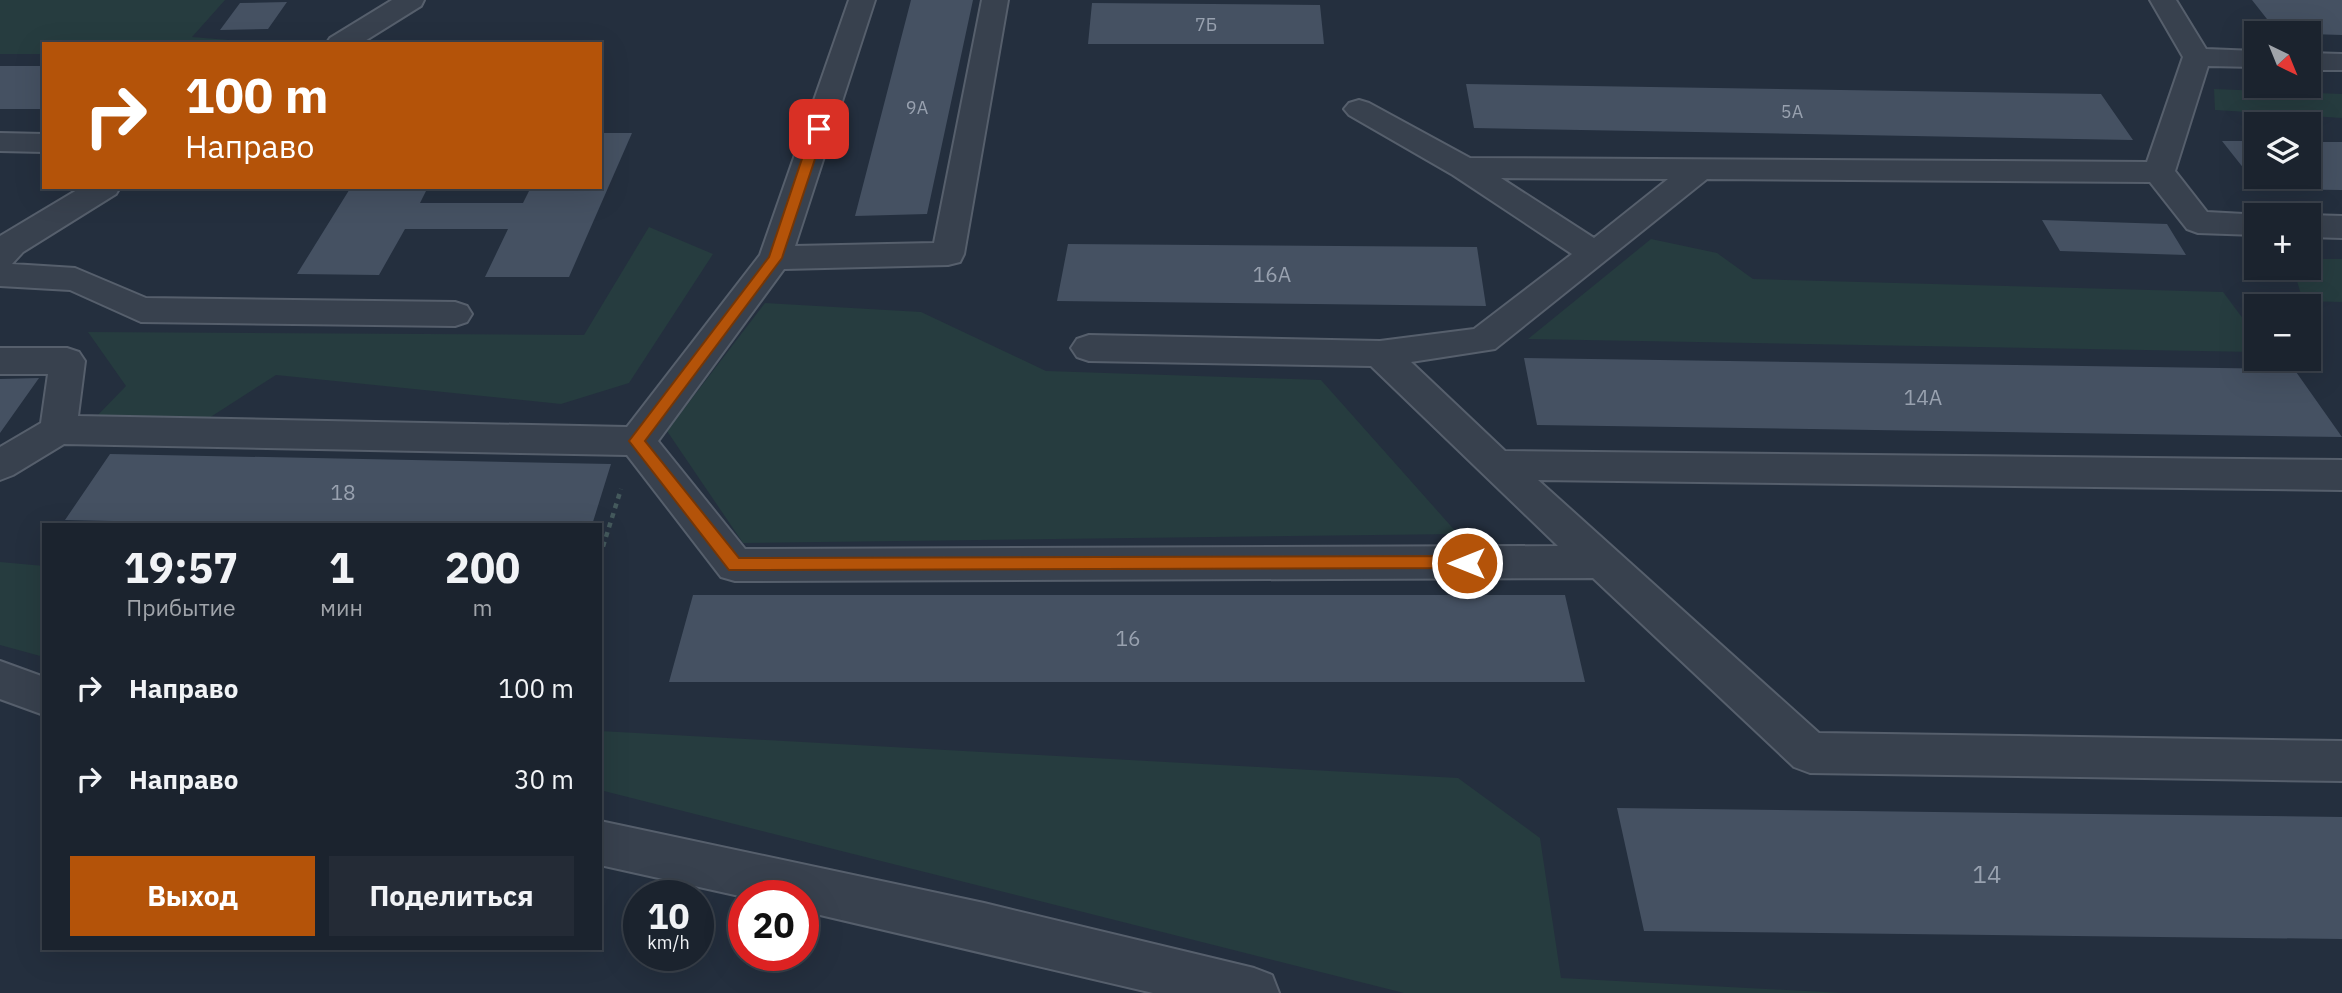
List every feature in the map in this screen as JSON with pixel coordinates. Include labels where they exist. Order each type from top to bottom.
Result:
[{"type":"street","points":[[343,42],[411,0]]},
{"type":"street","points":[[636,441],[775,258],[862,0]]},
{"type":"street","points":[[775,258],[948,254],[995,0]]},
{"type":"street","points":[[2159,172],[2197,57],[2163,0]]},
{"type":"street","points":[[2197,57],[2244,59]]},
{"type":"street","points":[[2321,61],[2342,62]]},
{"type":"street","points":[[1359,109],[1464,168],[1595,254]]},
{"type":"street","points":[[0,142],[42,143]]},
{"type":"street","points":[[1464,168],[2159,172]]},
{"type":"street","points":[[1089,348],[1380,354],[1483,340],[1700,169]]},
{"type":"street","points":[[2159,172],[2198,222],[2244,224]]},
{"type":"street","points":[[3,255],[102,189]]},
{"type":"street","points":[[2321,226],[2342,226]]},
{"type":"street","points":[[3,255],[75,279],[141,310],[455,314]]},
{"type":"street","points":[[1380,354],[1496,465],[1810,753],[2342,761]]},
{"type":"street","points":[[0,361],[66,361],[58,430]]},
{"type":"street","points":[[0,465],[58,430],[636,441]]},
{"type":"street","points":[[636,441],[735,565],[1603,562]]},
{"type":"street","points":[[1496,465],[2342,475]]},
{"type":"street","points":[[0,680],[42,695]]},
{"type":"street","points":[[602,843],[984,927],[1254,993]]},
{"type":"path","points":[[602,550],[636,441]]},
{"type":"green space","points":[[0,0],[225,0],[192,37],[252,42],[42,42],[42,54],[0,54]]},
{"type":"green space","points":[[2214,89],[2244,90],[2244,98],[2321,98],[2321,93],[2342,94],[2342,118],[2321,117],[2321,112],[2215,110]]},
{"type":"green space","points":[[649,227],[713,254],[629,383],[561,404],[276,375],[209,418],[96,417],[126,386],[88,332],[584,335]]},
{"type":"green space","points":[[1651,239],[1717,253],[1753,279],[2223,292],[2244,320],[2244,352],[1528,339]]},
{"type":"green space","points":[[2321,259],[2342,259],[2342,302],[2321,301],[2321,294],[2301,294],[2297,280],[2321,280]]},
{"type":"green space","points":[[765,303],[921,312],[1046,371],[1321,380],[1458,534],[743,543],[667,431]]},
{"type":"green space","points":[[0,562],[42,566],[42,656],[0,645]]},
{"type":"green space","points":[[602,731],[1458,778],[1540,838],[1561,978],[1843,993],[1404,993],[602,791]]},
{"type":"building","points":[[911,0],[973,0],[927,214],[855,216]]},
{"type":"building","points":[[2252,0],[2342,0],[2342,35],[2321,34],[2321,21],[2269,21]]},
{"type":"building","points":[[287,2],[268,29],[220,30],[240,3]]},
{"type":"building","points":[[1092,3],[1320,5],[1324,44],[1088,44]]},
{"type":"building","points":[[0,66],[42,66],[42,109],[0,109]]},
{"type":"building","points":[[1466,84],[2101,94],[2133,140],[1474,128]]},
{"type":"building","points":[[602,133],[632,133],[569,277],[485,277],[508,229],[405,229],[379,275],[297,274],[350,189],[427,189],[420,203],[523,203],[530,189],[602,189]]},
{"type":"building","points":[[2222,141],[2244,141],[2244,169]]},
{"type":"building","points":[[2321,142],[2342,142],[2342,190],[2260,189],[2321,189]]},
{"type":"building","points":[[2042,220],[2167,224],[2186,255],[2060,251]]},
{"type":"building","points":[[1068,244],[1477,247],[1486,306],[1057,301]]},
{"type":"building","points":[[1524,358],[2295,371],[2342,437],[1537,425]]},
{"type":"building","points":[[39,378],[0,433],[0,379]]},
{"type":"building","points":[[110,454],[611,464],[593,523],[210,523],[65,520]]},
{"type":"building","points":[[693,595],[1565,595],[1585,682],[669,682]]},
{"type":"building","points":[[1617,808],[2342,817],[2342,939],[1644,931]]},
{"type":"route","points":[[819,129],[775,258],[636,441],[735,565],[1467,563]]}]
